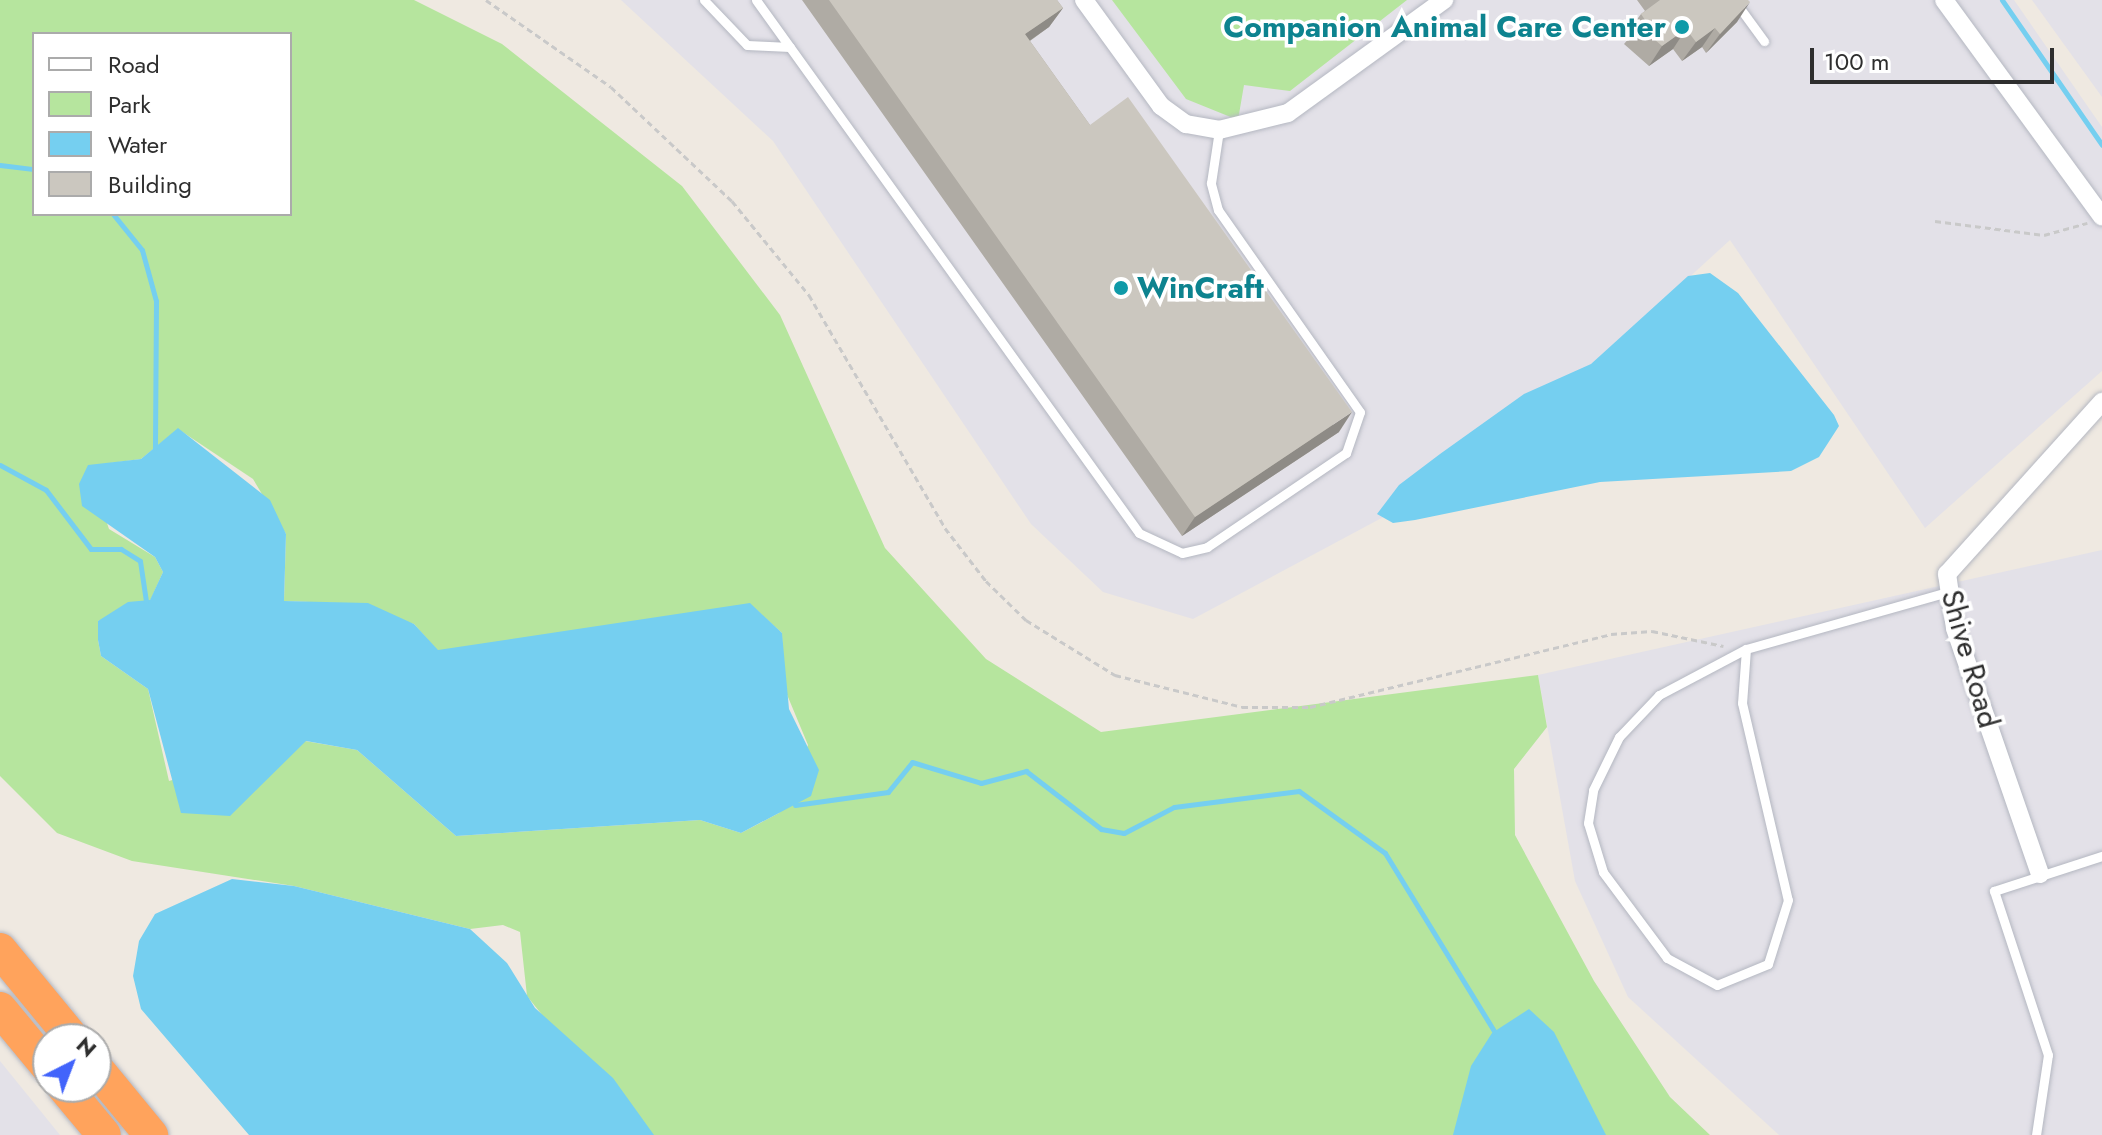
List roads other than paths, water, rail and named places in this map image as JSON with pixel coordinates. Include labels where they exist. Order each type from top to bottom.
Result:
[{"type":"highway","points":[[6,970],[57,1023]]},
{"type":"highway","points":[[0,1009],[32,1048]]},
{"type":"highway","points":[[112,1087],[151,1135]]},
{"type":"highway","points":[[77,1103],[104,1135]]},
{"type":"street","points":[[1084,0],[1161,106],[1186,124],[1219,130],[1288,113],[1444,0]]},
{"type":"street","points":[[1944,0],[2101,215]]},
{"type":"street","name":"Shive Road","points":[[2040,874],[1948,592],[1953,560],[2102,402]]},
{"type":"lane","points":[[704,0],[747,45],[790,47]]},
{"type":"lane","points":[[756,0],[1139,533],[1182,553],[1207,547],[1346,453],[1360,412],[1218,210],[1211,183],[1219,130]]},
{"type":"lane","points":[[1734,0],[1764,41]]},
{"type":"lane","points":[[1746,649],[1742,703],[1788,900],[1768,964],[1717,985],[1667,958],[1630,915],[1603,872],[1588,823],[1593,790],[1619,737],[1659,695],[1746,649],[1948,592]]},
{"type":"lane","points":[[2036,1135],[2048,1055],[1994,891],[2102,856]]},
{"type":"water","points":[[1710,273],[1738,293],[1834,415],[1839,426],[1819,457],[1791,471],[1600,482],[1393,523],[1377,514],[1399,485],[1440,454],[1524,394],[1591,364],[1688,276]]},
{"type":"water","points":[[178,428],[270,500],[286,534],[284,601],[368,603],[414,624],[438,650],[750,603],[782,633],[789,709],[819,770],[811,796],[741,833],[700,820],[456,836],[357,750],[306,741],[230,816],[181,813],[148,689],[101,656],[98,640],[98,621],[128,602],[150,600],[163,572],[155,557],[82,506],[79,484],[88,465],[141,459]]},
{"type":"water","points":[[232,879],[294,886],[470,929],[507,963],[535,1008],[613,1078],[654,1135],[249,1135],[141,1009],[133,976],[139,941],[155,914]]},
{"type":"water","points":[[1529,1009],[1554,1032],[1606,1135],[1453,1135],[1471,1066],[1492,1033]]},
{"type":"waterway","points":[[2002,0],[2102,145]]},
{"type":"waterway","points":[[0,165],[32,169]]},
{"type":"waterway","points":[[115,216],[142,250],[156,301],[155,448]]},
{"type":"waterway","points":[[0,465],[46,490],[91,549],[121,549],[140,561],[146,601]]},
{"type":"waterway","points":[[795,805],[888,792],[912,762],[981,783],[1026,771],[1101,829],[1124,833],[1174,807],[1299,791],[1385,853],[1494,1031]]},
{"type":"place","name":"Companion Animal Care Center","points":[[1682,27]]},
{"type":"place","name":"WinCraft","points":[[1121,288]]}]
